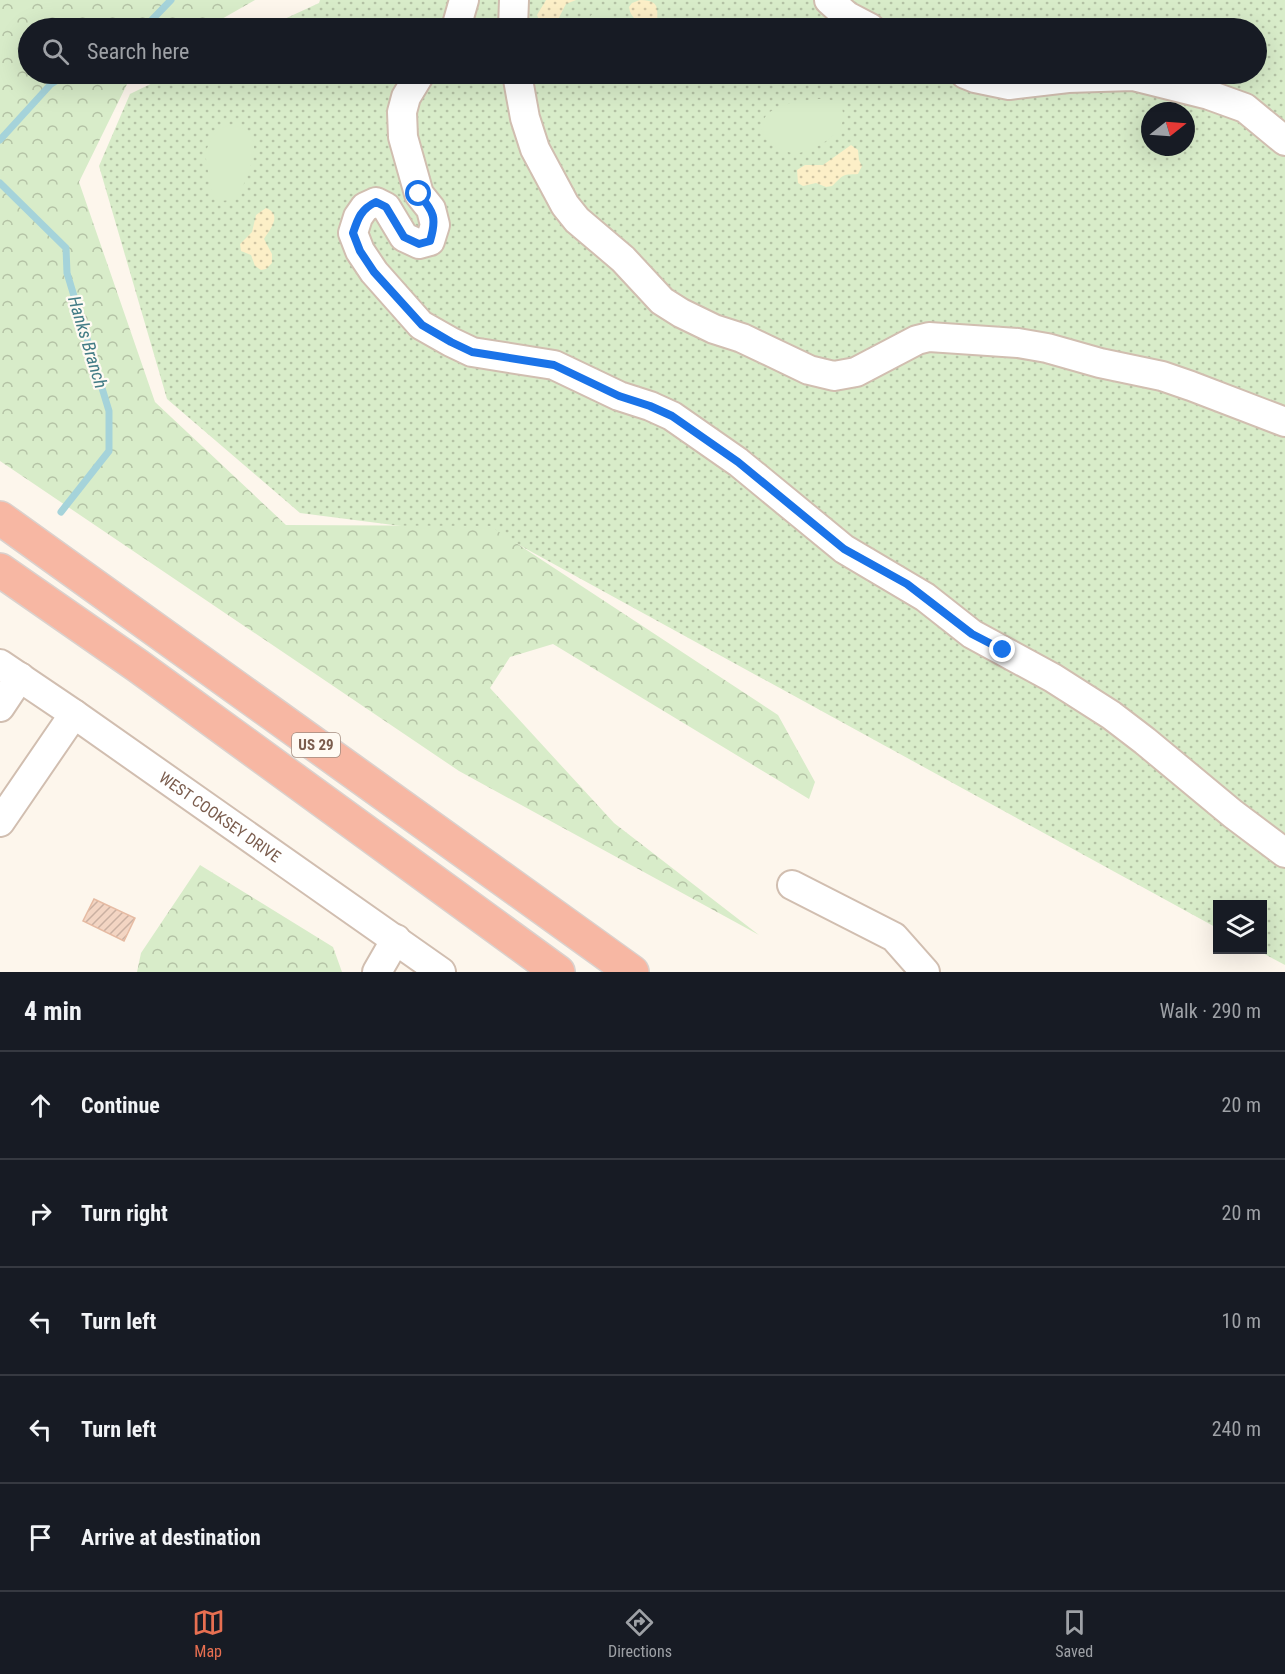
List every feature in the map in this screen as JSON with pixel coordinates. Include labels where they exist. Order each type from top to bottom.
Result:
[{"type":"highway","name":"US 29","points":[[0,518],[632,972]]},
{"type":"highway","name":"US 29","points":[[0,570],[138,666],[558,972]]},
{"type":"street","points":[[459,18],[464,0]]},
{"type":"street","points":[[513,18],[514,0]]},
{"type":"street","points":[[829,0],[851,18]]},
{"type":"street","points":[[414,84],[406,97],[402,112],[403,137],[419,194],[431,208],[435,225],[430,241],[419,244],[404,237],[386,207],[376,202],[365,207],[353,233],[360,251],[374,272],[422,325],[472,352],[554,365],[619,396],[672,416],[738,462],[844,549],[925,597],[972,634],[1053,678],[1111,715],[1285,853]]},
{"type":"street","points":[[519,84],[525,118],[535,149],[565,205],[577,220],[623,259],[662,301],[714,329],[742,338],[809,370],[834,376],[856,372],[917,340],[929,337],[1037,346],[1100,363],[1162,376],[1285,422]]},
{"type":"street","points":[[1000,84],[1009,86],[1024,84]]},
{"type":"street","points":[[1165,84],[1209,95],[1245,108],[1285,141]]},
{"type":"street","points":[[0,707],[10,671]]},
{"type":"street","name":"WEST COOKSEY DRIVE","points":[[10,671],[441,972]]},
{"type":"street","points":[[0,822],[74,714]]},
{"type":"street","points":[[792,885],[894,937],[925,972]]},
{"type":"street","points":[[377,972],[396,939]]},
{"type":"green space","points":[[0,0],[255,0],[224,18],[18,18],[18,84],[127,84],[79,182],[155,402],[286,525],[490,526],[778,715],[815,782],[809,799],[553,644],[510,657],[490,688],[614,823],[759,935],[459,771],[0,461]]},
{"type":"green space","points":[[320,0],[1285,0],[1285,965],[1264,954],[1267,954],[1267,900],[1213,900],[1213,926],[510,540],[300,513],[167,399],[99,166],[130,94],[150,84],[1267,84],[1267,18],[287,18],[319,3]]},
{"type":"green space","points":[[603,8],[614,18],[589,18],[594,12]]},
{"type":"green space","points":[[814,99],[836,101],[842,108],[841,129],[832,137],[815,148],[797,153],[777,147],[765,138],[762,132],[764,119],[773,110],[786,104]]},
{"type":"green space","points":[[233,124],[250,133],[254,153],[248,175],[238,195],[234,200],[218,201],[212,195],[205,153],[211,139],[222,128]]},
{"type":"green space","points":[[200,865],[333,947],[342,972],[137,972],[141,953]]},
{"type":"sand","points":[[546,0],[576,0],[566,4],[559,18],[538,18],[537,15]]},
{"type":"sand","points":[[640,0],[653,2],[656,5],[658,18],[634,18],[629,7]]},
{"type":"sand","points":[[851,145],[858,150],[862,166],[858,174],[843,176],[832,186],[826,187],[816,183],[803,186],[798,183],[797,170],[805,165],[823,165]]},
{"type":"sand","points":[[266,208],[274,214],[272,227],[264,239],[272,254],[272,263],[266,269],[261,270],[255,266],[251,255],[241,251],[240,244],[252,232],[256,215]]},
{"type":"building","points":[[94,899],[135,918],[124,941],[83,921]]},
{"type":"waterway","name":"Hanks Branch","points":[[154,18],[171,0]]},
{"type":"waterway","name":"Hanks Branch","points":[[0,140],[51,84]]},
{"type":"waterway","name":"Hanks Branch","points":[[0,183],[66,248],[67,273],[109,411],[109,451],[61,512]]},
{"type":"route","points":[[419,194],[431,208],[435,225],[430,241],[419,244],[404,237],[386,207],[376,202],[365,207],[358,217],[353,233],[360,251],[374,272],[422,325],[472,352],[554,365],[619,396],[672,416],[738,462],[844,549],[907,584],[972,634],[1003,650]]}]
